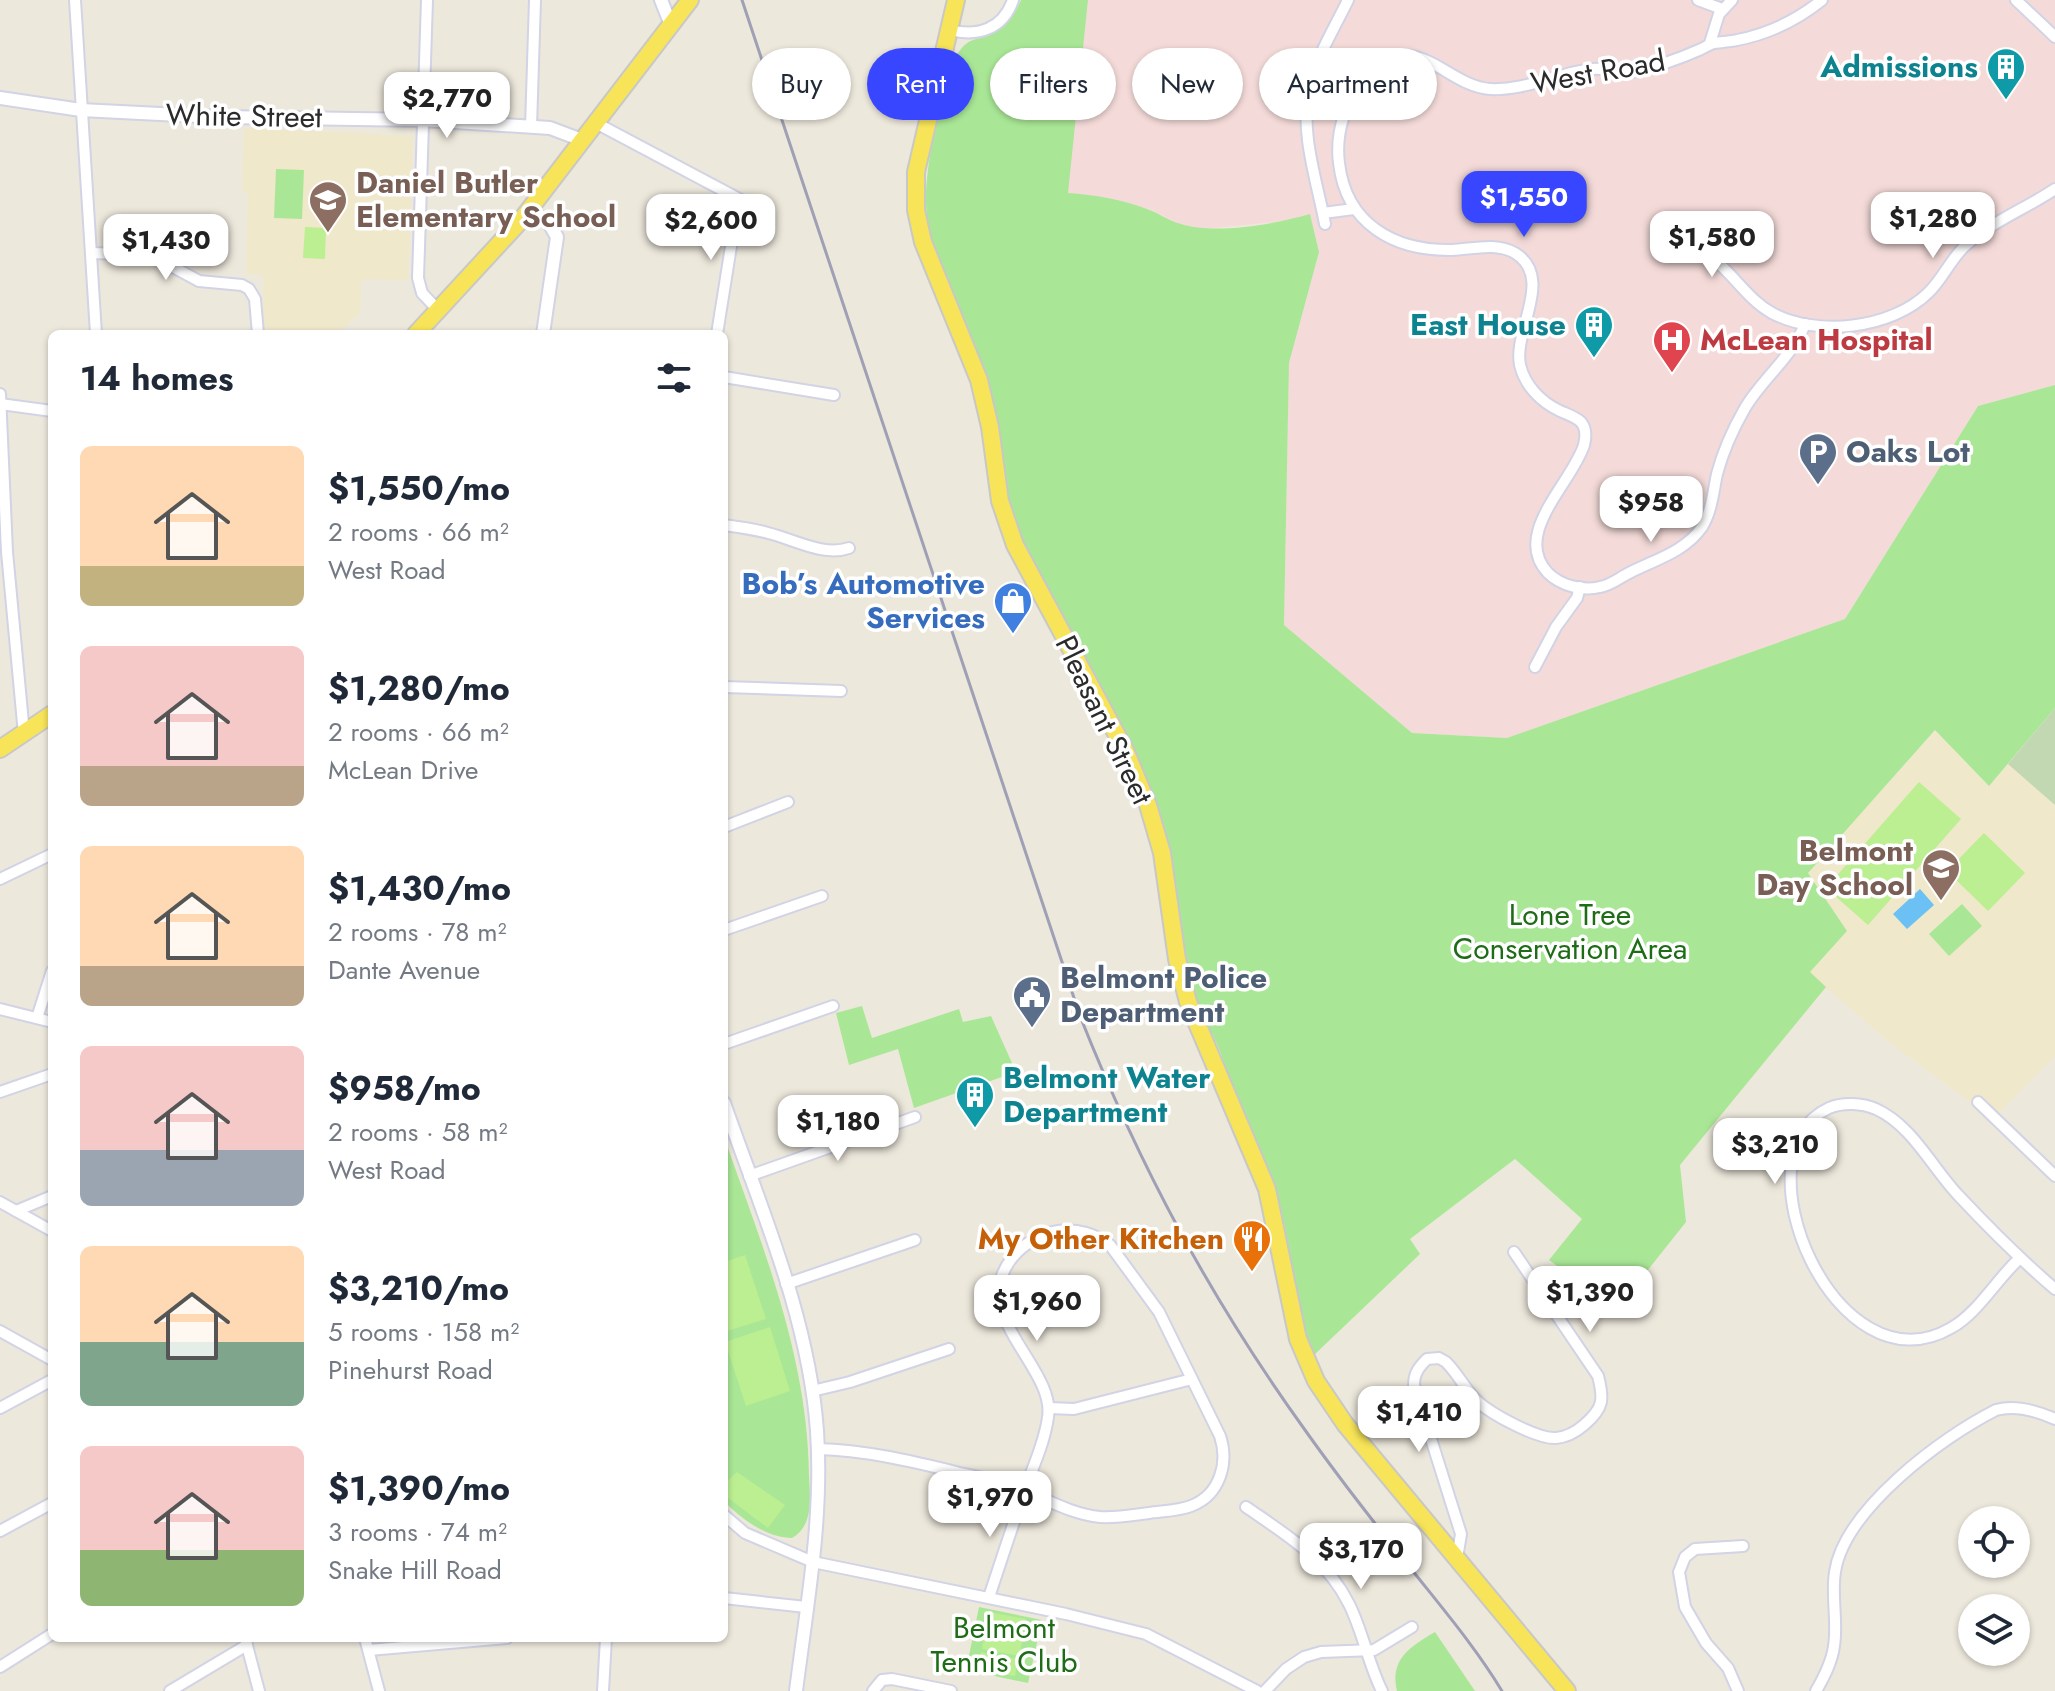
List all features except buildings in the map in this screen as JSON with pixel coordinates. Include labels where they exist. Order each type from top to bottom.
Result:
[{"type":"main road","points":[[420,330],[530,210],[690,0]]},
{"type":"main road","name":"Pleasant Street","points":[[956,0],[915,181],[916,210],[927,255],[979,380],[988,414],[997,488],[1006,523],[1026,568],[1125,750],[1148,805],[1162,853],[1177,959],[1188,1002],[1267,1189],[1276,1221],[1292,1318],[1307,1361],[1335,1410],[1567,1691]]},
{"type":"main road","points":[[0,749],[48,717]]},
{"type":"street","points":[[75,0],[96,330]]},
{"type":"street","points":[[427,0],[418,284],[438,310]]},
{"type":"street","points":[[531,127],[535,0]]},
{"type":"street","points":[[661,0],[671,25]]},
{"type":"street","points":[[950,30],[971,33],[990,29],[1008,13],[1013,0]]},
{"type":"street","points":[[1348,0],[1317,65],[1307,100],[1308,137],[1324,219],[1354,209],[1369,226],[1403,243],[1438,250],[1497,247],[1514,253],[1526,264],[1533,288],[1520,347],[1523,372],[1541,399],[1579,421],[1586,431],[1585,442],[1575,465],[1543,516],[1537,536],[1537,550],[1544,567],[1553,577],[1580,587],[1611,584],[1694,537],[1705,521],[1725,448],[1738,420],[1805,324]]},
{"type":"street","points":[[1698,0],[1722,9]]},
{"type":"street","points":[[1710,43],[1722,9],[1732,0]]},
{"type":"street","name":"West Road","points":[[1354,209],[1339,167],[1340,131],[1357,88],[1382,64],[1403,57],[1423,59],[1436,63],[1474,86],[1496,89],[1599,68],[1636,71],[1697,51],[1710,43],[1737,40],[1767,31],[1805,13],[1822,0]]},
{"type":"street","points":[[2016,0],[2055,37]]},
{"type":"street","name":"White Street","points":[[0,98],[81,110],[219,117],[423,120],[531,127],[555,129],[582,140]]},
{"type":"street","points":[[596,123],[741,200],[718,330]]},
{"type":"street","points":[[1697,249],[1725,267],[1767,310],[1805,324],[1825,327],[1869,322],[1910,307],[1937,284],[1967,244],[2055,189]]},
{"type":"street","points":[[530,210],[549,223],[557,237],[544,330]]},
{"type":"street","points":[[91,253],[151,255],[199,281],[242,285],[255,299],[258,330]]},
{"type":"street","points":[[728,378],[834,395]]},
{"type":"street","points":[[0,394],[7,552],[24,734]]},
{"type":"street","points":[[0,404],[48,410]]},
{"type":"street","points":[[728,526],[762,531],[822,548],[849,548]]},
{"type":"street","points":[[1535,667],[1556,627],[1577,598],[1580,587]]},
{"type":"street","points":[[728,687],[841,691]]},
{"type":"street","points":[[728,825],[788,802]]},
{"type":"street","points":[[0,879],[48,856]]},
{"type":"street","points":[[728,929],[822,896]]},
{"type":"street","points":[[37,1018],[48,984]]},
{"type":"street","points":[[728,1043],[833,1006]]},
{"type":"street","points":[[0,1009],[48,1021]]},
{"type":"street","points":[[0,1092],[48,1075]]},
{"type":"street","points":[[1978,1102],[2055,1176]]},
{"type":"street","points":[[2019,1259],[1977,1306],[1953,1327],[1920,1338],[1898,1338],[1875,1331],[1837,1303],[1818,1277],[1805,1249],[1794,1206],[1792,1173],[1795,1148],[1802,1128],[1816,1114],[1835,1105],[1856,1104],[1874,1108],[1889,1117],[1906,1130],[1957,1195],[2019,1259],[2055,1289]]},
{"type":"street","points":[[749,1176],[915,1117]]},
{"type":"street","points":[[728,1131],[749,1176],[786,1284],[803,1340],[812,1391],[818,1449],[818,1523],[796,1691]]},
{"type":"street","points":[[16,1211],[48,1198]]},
{"type":"street","points":[[0,1202],[48,1229]]},
{"type":"street","points":[[818,1449],[844,1450],[923,1464],[1009,1485],[1024,1491],[1074,1512],[1098,1517],[1127,1516],[1198,1503],[1213,1489],[1225,1465],[1220,1436],[1159,1312],[1110,1245],[1100,1237],[1077,1231],[1062,1230],[1046,1234],[1014,1256],[1004,1273],[1000,1290],[1002,1311],[1049,1408],[1041,1445],[1024,1491],[989,1597]]},
{"type":"street","points":[[786,1284],[915,1240]]},
{"type":"street","points":[[1457,1558],[1461,1534],[1414,1385],[1415,1373],[1420,1365],[1427,1359],[1439,1358],[1451,1367],[1486,1409],[1533,1433],[1551,1438],[1576,1432],[1597,1413],[1603,1396],[1598,1376],[1514,1252]]},
{"type":"street","points":[[0,1331],[48,1358]]},
{"type":"street","points":[[812,1391],[850,1382],[949,1349]]},
{"type":"street","points":[[1049,1408],[1074,1409],[1192,1379]]},
{"type":"street","points":[[0,1408],[48,1382]]},
{"type":"street","points":[[1816,1691],[1833,1654],[1836,1632],[1833,1591],[1839,1553],[1850,1533],[1884,1492],[1938,1446],[1996,1410],[2023,1410],[2055,1419]]},
{"type":"street","points":[[0,1531],[48,1505]]},
{"type":"street","points":[[1246,1507],[1303,1547],[1339,1586],[1349,1604],[1382,1691]]},
{"type":"street","points":[[728,1518],[745,1533],[813,1562],[989,1597],[1154,1637],[1257,1691]]},
{"type":"street","points":[[1738,1691],[1728,1668],[1706,1643],[1685,1607],[1679,1572],[1685,1557],[1695,1549],[1743,1546]]},
{"type":"street","points":[[728,1598],[806,1607]]},
{"type":"street","points":[[1265,1691],[1286,1669],[1308,1655],[1368,1651],[1386,1645],[1412,1627]]},
{"type":"street","points":[[0,1667],[48,1637]]},
{"type":"street","points":[[170,1691],[246,1642],[259,1691]]},
{"type":"street","points":[[366,1642],[379,1691]]},
{"type":"street","points":[[369,1650],[461,1642]]},
{"type":"street","points":[[603,1691],[606,1642]]},
{"type":"street","points":[[873,1691],[882,1680],[892,1679],[951,1691]]},
{"type":"shaded area","name":"McLean Hospital","points":[[1088,0],[2055,0],[2055,385],[1978,406],[1845,619],[1507,738],[1412,733],[1284,625],[1289,363],[1319,252],[1310,215],[1285,221],[1204,229],[1179,224],[1150,209],[1067,193],[1075,120],[1116,120],[1116,48],[1083,48]]},
{"type":"shaded area","name":"Daniel Butler Elementary School","points":[[244,128],[413,136],[408,280],[361,279],[360,313],[341,330],[263,330],[263,275],[246,274],[248,193],[242,193]]},
{"type":"shaded area","name":"Belmont Day School","points":[[1936,730],[1989,786],[2008,764],[2055,805],[2055,1056],[1993,1119],[1894,1046],[1809,973],[1807,873]]},
{"type":"green space","name":"Lone Tree Conservation Area","points":[[1021,0],[1088,0],[1083,48],[990,48],[990,120],[1076,120],[1068,193],[1127,203],[1195,227],[1246,227],[1310,214],[1319,252],[1289,363],[1284,625],[1412,733],[1507,738],[1845,619],[1978,406],[2055,385],[2055,708],[1989,786],[1935,730],[1808,873],[1847,931],[1810,972],[1826,987],[1680,1165],[1686,1222],[1616,1310],[1549,1260],[1582,1219],[1515,1159],[1410,1239],[1420,1254],[1313,1356],[1301,1319],[1275,1190],[1189,980],[1154,799],[1127,735],[1057,613],[1019,535],[1007,496],[986,380],[938,263],[927,220],[927,183],[936,120],[974,120],[974,48],[962,48],[1003,26]]},
{"type":"green space","points":[[276,169],[304,170],[302,219],[274,218]]},
{"type":"green space","points":[[305,227],[326,228],[325,259],[303,258]]},
{"type":"green space","points":[[2055,708],[2055,805],[2008,764]]},
{"type":"green space","points":[[1919,782],[1961,819],[1868,925],[1826,888]]},
{"type":"green space","points":[[1984,833],[2025,873],[1988,911],[1947,871]]},
{"type":"green space","points":[[1962,904],[1982,926],[1949,956],[1929,934]]},
{"type":"green space","points":[[862,1006],[872,1038],[959,1009],[963,1022],[991,1016],[1016,1072],[914,1108],[898,1049],[849,1065],[836,1013]]},
{"type":"green space","points":[[728,1148],[768,1262],[792,1346],[807,1432],[810,1502],[804,1526],[792,1538],[773,1535],[728,1505]]},
{"type":"green space","points":[[745,1255],[766,1319],[728,1331],[728,1261]]},
{"type":"green space","points":[[770,1327],[790,1391],[746,1406],[728,1351],[728,1341]]},
{"type":"green space","points":[[737,1472],[785,1505],[768,1528],[728,1498],[728,1480]]},
{"type":"green space","name":"Belmont Tennis Club","points":[[979,1607],[1042,1620],[1028,1683],[966,1670]]},
{"type":"green space","points":[[989,1612],[1026,1619],[1023,1636],[986,1629]]},
{"type":"green space","points":[[985,1632],[1023,1639],[1019,1656],[982,1649]]},
{"type":"green space","points":[[1435,1632],[1475,1691],[1397,1691],[1395,1680],[1399,1662],[1410,1648]]},
{"type":"green space","points":[[981,1652],[1018,1659],[1015,1676],[978,1670]]},
{"type":"water","points":[[1920,889],[1934,905],[1907,929],[1893,914]]},
{"type":"railway","points":[[742,0],[1080,1016],[1127,1126],[1179,1230],[1271,1381],[1344,1483],[1470,1644],[1502,1691]]},
{"type":"place","name":"Admissions","points":[[2006,101]]},
{"type":"place","name":"Daniel Butler Elementary School","points":[[328,234]]},
{"type":"place","name":"East House","points":[[1594,359]]},
{"type":"place","name":"McLean Hospital","points":[[1672,374]]},
{"type":"place","name":"Oaks Lot","points":[[1818,486]]},
{"type":"place","name":"Bob’s Automotive Services","points":[[1013,635]]},
{"type":"place","name":"Belmont Day School","points":[[1941,902]]},
{"type":"place","name":"Belmont Police Department","points":[[1032,1029]]},
{"type":"place","name":"Belmont Water Department","points":[[975,1129]]},
{"type":"place","name":"My Other Kitchen","points":[[1252,1273]]}]
